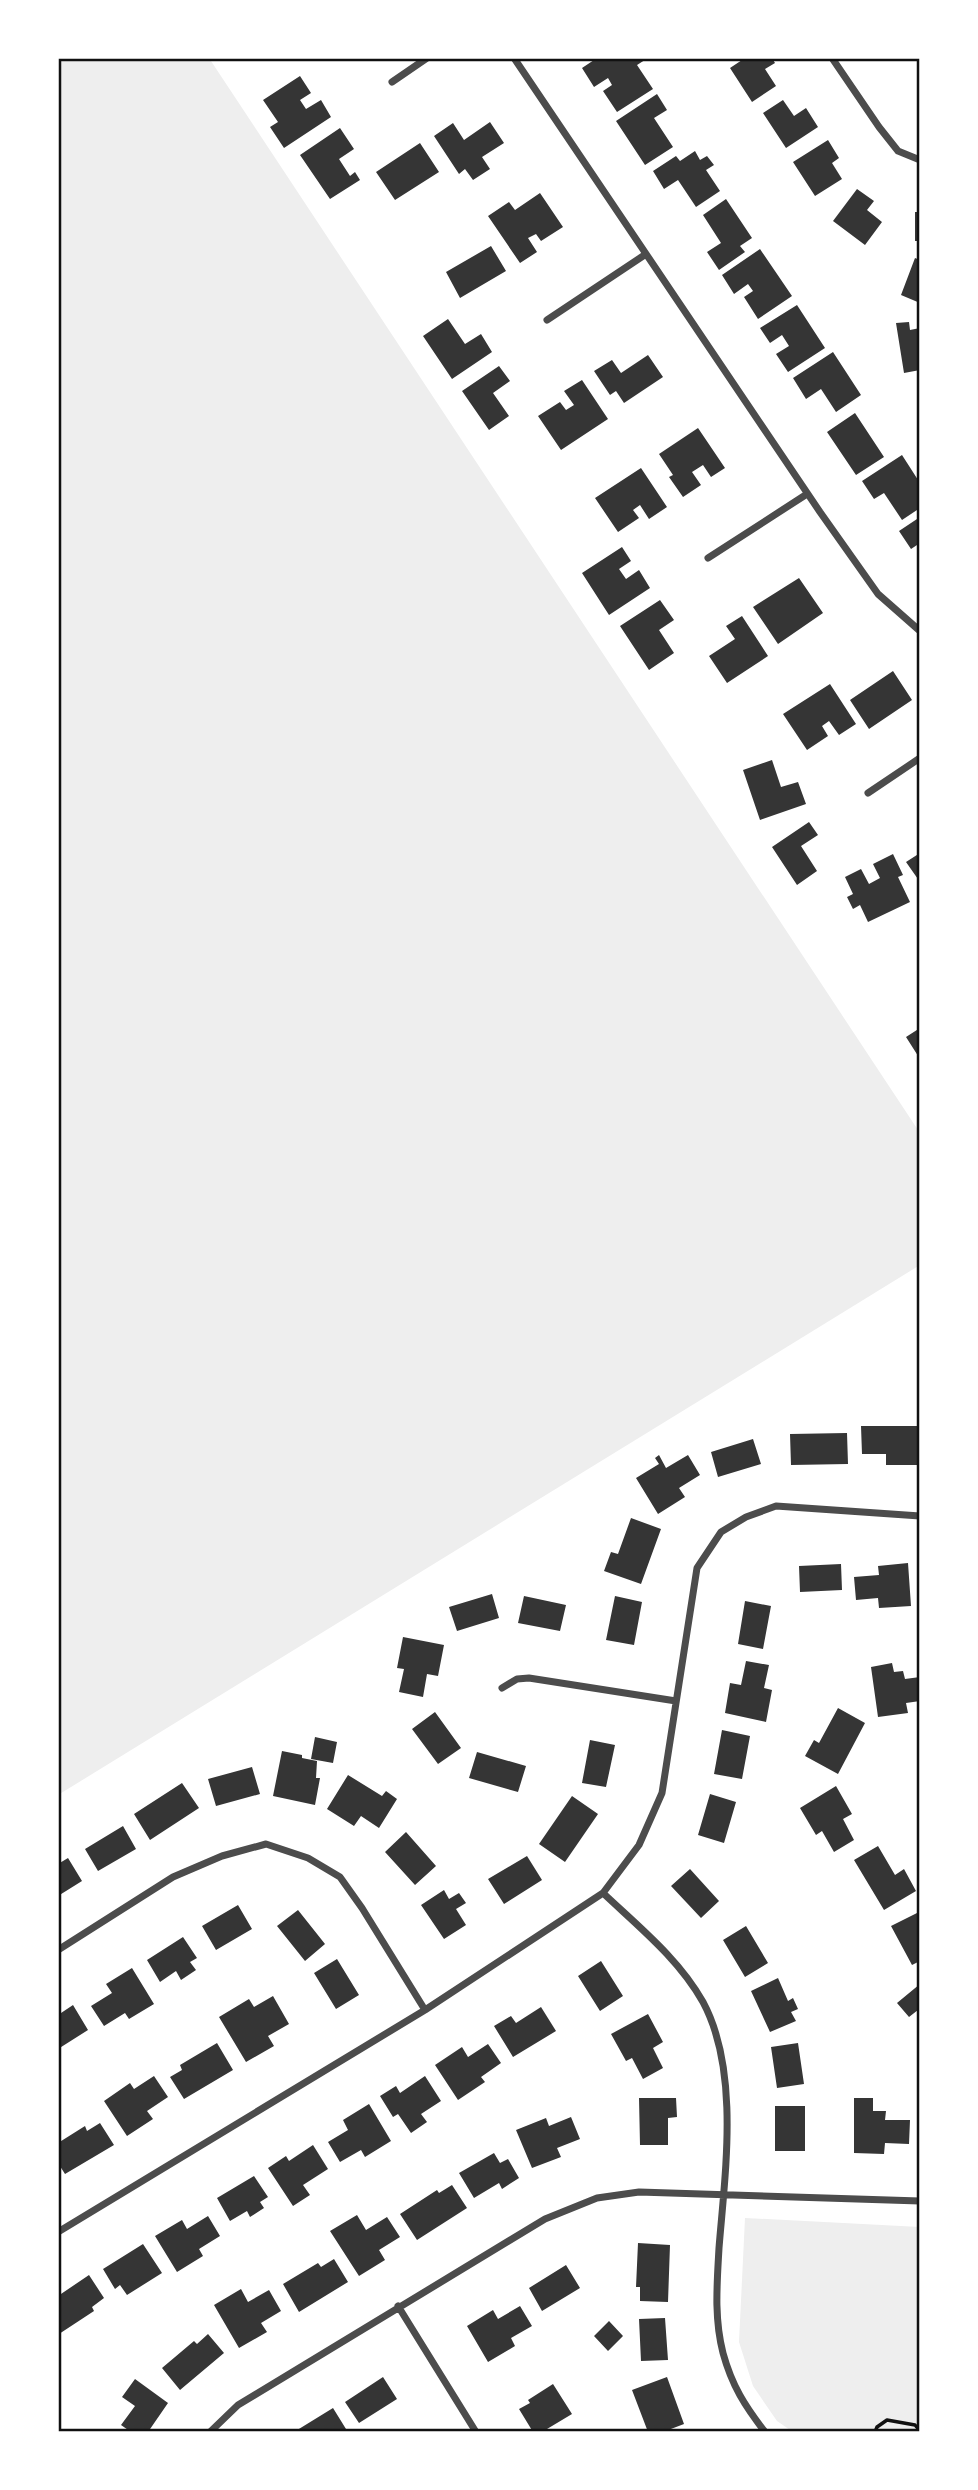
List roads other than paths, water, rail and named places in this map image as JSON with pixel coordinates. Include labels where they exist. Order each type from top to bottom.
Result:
[{"type":"street","points":[[392,82],[426,58]]},
{"type":"street","points":[[514,58],[807,494],[878,594],[920,631]]},
{"type":"street","points":[[832,58],[898,151],[920,160]]},
{"type":"street","points":[[547,320],[646,254]]},
{"type":"street","points":[[708,558],[807,494]]},
{"type":"street","points":[[868,793],[920,758]]},
{"type":"street","points":[[58,2232],[425,2010],[603,1893],[639,1845],[662,1793],[698,1568],[721,1532],[746,1517],[776,1506],[920,1516]]},
{"type":"street","points":[[502,1688],[517,1679],[529,1678],[676,1701]]},
{"type":"street","points":[[58,1950],[173,1877],[222,1856],[266,1844],[308,1858],[340,1877],[425,2010]]},
{"type":"street","points":[[603,1893],[677,1963],[704,2003],[719,2047],[726,2096],[723,2196],[715,2304],[723,2353],[739,2397],[765,2432]]},
{"type":"street","points":[[210,2432],[238,2404],[398,2306],[545,2219],[597,2199],[639,2192],[920,2202]]},
{"type":"street","points":[[398,2306],[476,2432]]}]
